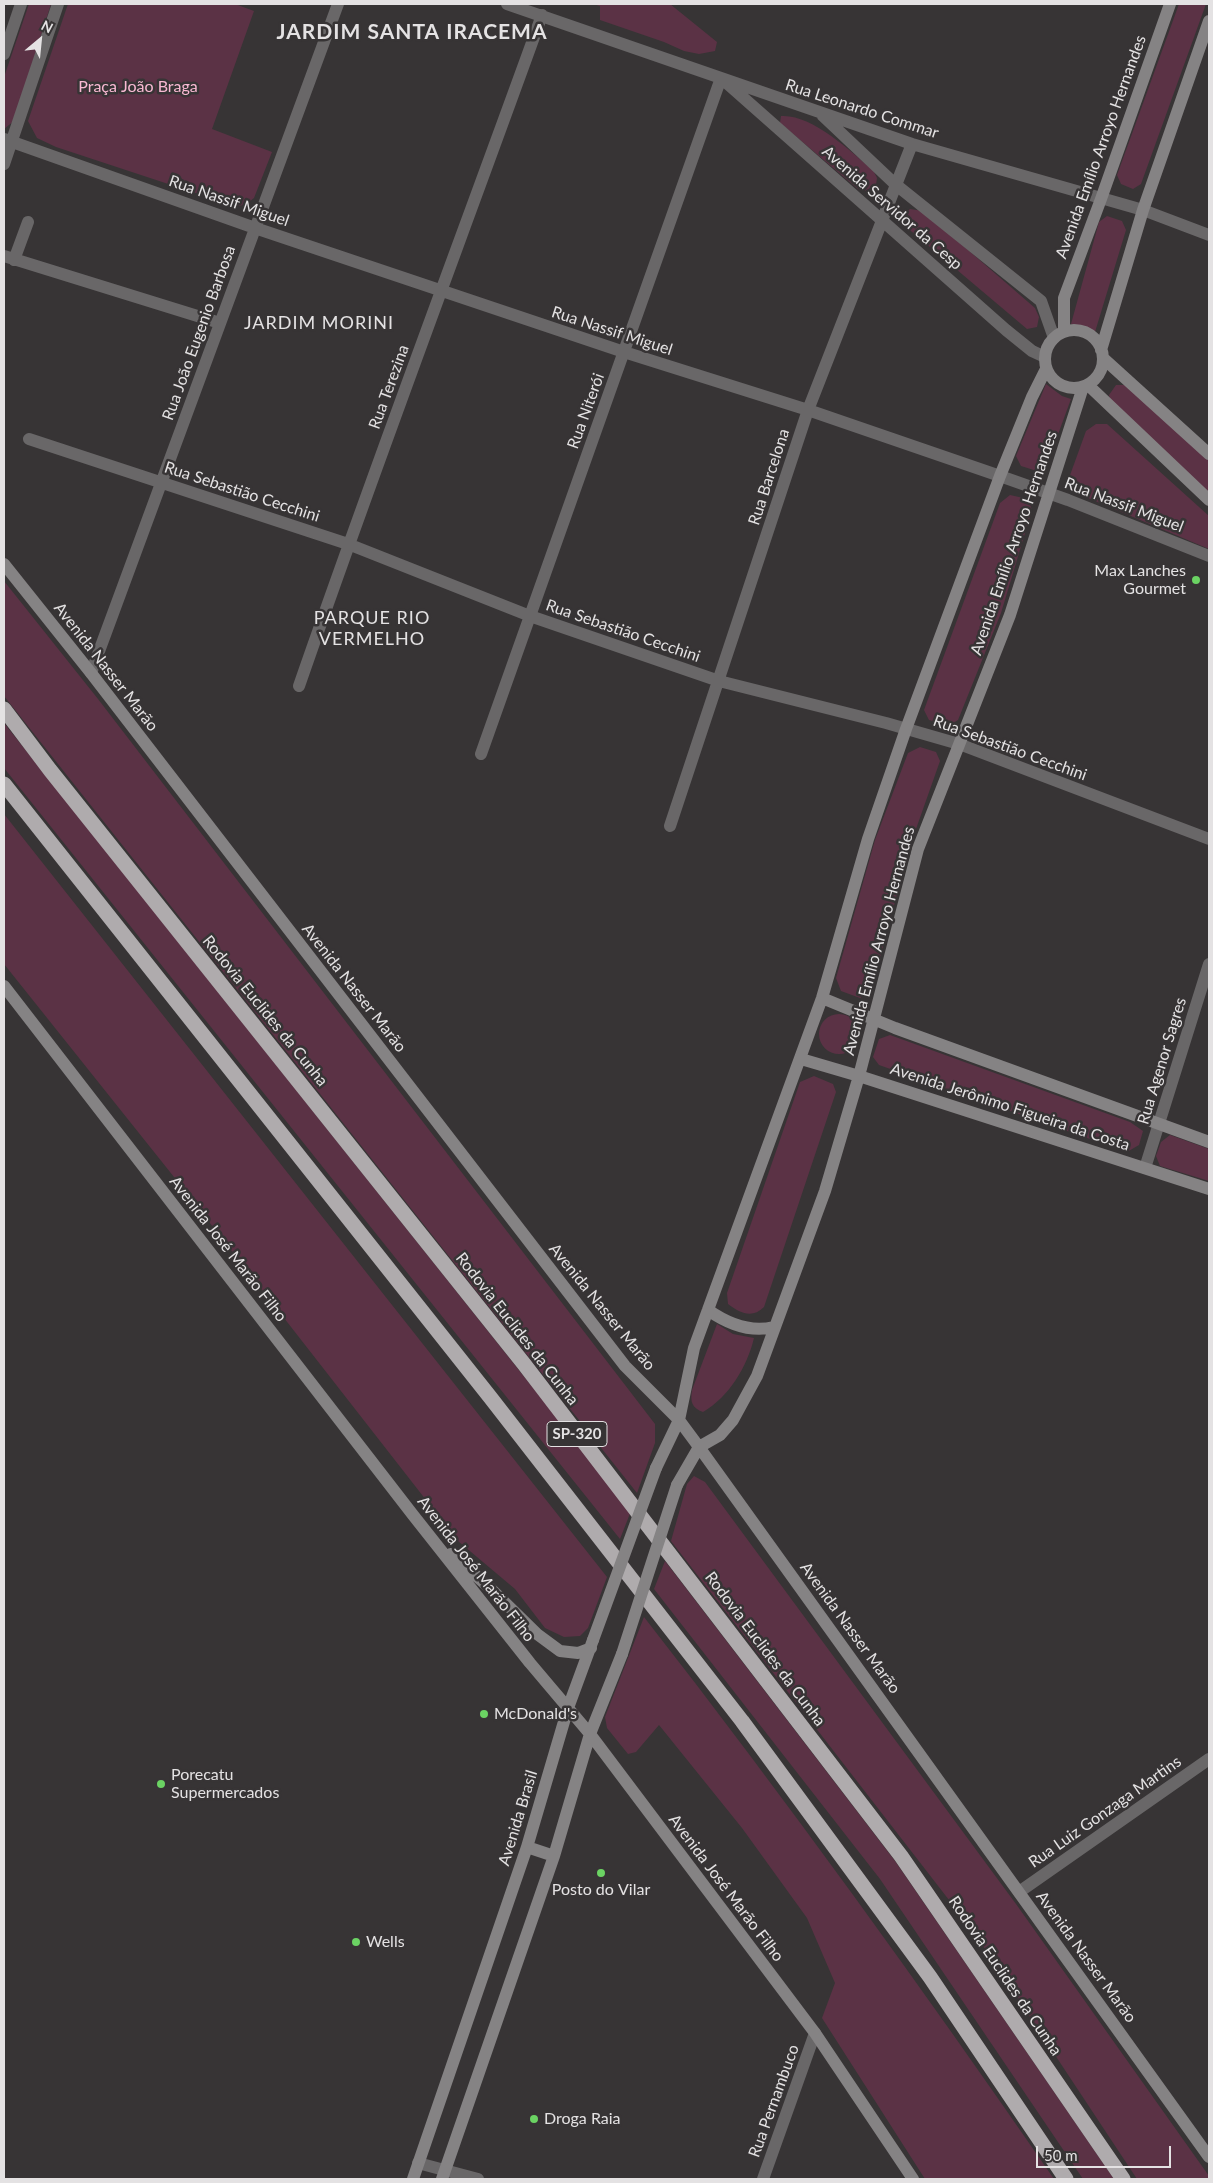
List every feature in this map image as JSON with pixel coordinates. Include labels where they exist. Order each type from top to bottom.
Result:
[{"type":"highway","name":"Rodovia Euclides da Cunha","points":[[4,709],[50,770],[524,1364],[901,1856],[1123,2179]]},
{"type":"highway","name":"SP-320","points":[[4,784],[490,1397],[742,1721],[930,1977],[1066,2179]]},
{"type":"main road","name":"Avenida Emílio Arroyo Hernandes","points":[[656,1468],[679,1420],[694,1348],[822,998],[868,839],[906,730],[1000,476],[1045,363],[1048,346],[1059,335],[1064,298],[1170,4]]},
{"type":"main road","name":"Avenida Emílio Arroyo Hernandes","points":[[699,1447],[720,1435],[734,1420],[757,1376],[825,1191],[859,1076],[918,850],[1010,615],[1086,386],[1100,372],[1102,354],[1143,210],[1209,21]]},
{"type":"main road","points":[[1059,335],[1075,330],[1086,333],[1096,340],[1102,354],[1209,454]]},
{"type":"main road","points":[[1045,363],[1057,383],[1074,388],[1086,386],[1209,500]]},
{"type":"main road","name":"Avenida Nasser Marão","points":[[4,564],[91,673],[625,1366],[679,1420],[1209,2157]]},
{"type":"main road","name":"Avenida José Marão Filho","points":[[4,986],[413,1515],[530,1663],[590,1734],[815,2033],[913,2179]]},
{"type":"main road","name":"Avenida Jerônimo Figueira da Costa","points":[[822,998],[1209,1142]]},
{"type":"main road","name":"Avenida Jerônimo Figueira da Costa","points":[[801,1059],[1209,1189]]},
{"type":"main road","points":[[708,1310],[729,1323],[741,1327],[762,1330],[774,1327]]},
{"type":"main road","points":[[443,2175],[554,1856],[590,1734],[622,1654],[678,1485],[699,1447]]},
{"type":"main road","name":"Avenida Brasil","points":[[413,2179],[528,1847],[568,1708],[656,1468]]},
{"type":"main road","points":[[413,1515],[537,1634],[560,1651],[578,1653],[592,1644]]},
{"type":"main road","points":[[528,1847],[554,1856]]},
{"type":"street","points":[[4,54],[21,4]]},
{"type":"street","points":[[4,164],[8,140],[58,4]]},
{"type":"street","name":"Rua João Eugenio Barbosa","points":[[91,673],[338,4]]},
{"type":"street","name":"Rua Leonardo Commar","points":[[507,4],[912,144],[1143,210],[1209,235]]},
{"type":"street","name":"Rua Terezina","points":[[299,686],[348,544],[542,15]]},
{"type":"street","name":"Avenida Servidor da Cesp","points":[[721,78],[1045,363]]},
{"type":"street","name":"Rua Niterói","points":[[482,754],[721,78]]},
{"type":"street","name":"Avenida Servidor da Cesp","points":[[818,112],[895,184],[1041,301],[1059,335]]},
{"type":"street","name":"Rua Nassif Miguel","points":[[8,140],[442,292],[808,410],[1000,476],[1209,556]]},
{"type":"street","name":"Rua Barcelona","points":[[670,826],[808,410],[912,144]]},
{"type":"street","points":[[28,222],[9,258],[220,323]]},
{"type":"street","name":"Rua Sebastião Cecchini","points":[[29,439],[348,544],[530,616],[719,681],[959,744],[1209,839]]},
{"type":"street","name":"Rua Agenor Sagres","points":[[1145,1168],[1209,964]]},
{"type":"street","name":"Rua Luiz Gonzaga Martins","points":[[1019,1892],[1209,1758]]},
{"type":"street","name":"Rua Pernambuco","points":[[763,2179],[815,2033]]},
{"type":"street","points":[[418,2163],[443,2175],[478,2179]]},
{"type":"green space","points":[[29,4],[51,4],[14,121],[4,129],[4,77]]},
{"type":"green space","name":"Praça João Braga","points":[[68,4],[235,4],[254,11],[212,129],[272,152],[254,198],[245,205],[235,206],[56,147],[37,138],[28,121]]},
{"type":"green space","points":[[593,4],[670,4],[717,42],[715,51],[699,54],[684,51],[664,42],[600,20],[600,6]]},
{"type":"green space","points":[[1179,4],[1206,4],[1141,184],[1133,189],[1121,184],[1117,175]]},
{"type":"green space","points":[[781,116],[805,121],[830,135],[873,170],[877,178],[876,185],[865,191],[858,189],[780,123]]},
{"type":"green space","points":[[910,209],[923,211],[1035,308],[1039,317],[1037,327],[1027,329],[905,226],[904,214]]},
{"type":"green space","points":[[1107,216],[1122,221],[1126,230],[1095,332],[1088,328],[1071,324],[1099,222]]},
{"type":"green space","points":[[1046,384],[1062,396],[1071,399],[1046,467],[1037,471],[1021,466],[1016,456]]},
{"type":"green space","points":[[1116,385],[1124,385],[1129,388],[1209,461],[1209,493],[1110,400],[1109,395]]},
{"type":"green space","points":[[1096,424],[1107,424],[1209,516],[1209,549],[1081,495],[1071,487],[1069,478],[1086,431]]},
{"type":"green space","points":[[1010,495],[1028,499],[1032,510],[1001,613],[958,720],[948,726],[929,720],[924,710],[1000,503]]},
{"type":"green space","points":[[4,581],[98,699],[655,1424],[655,1443],[637,1493],[4,696]]},
{"type":"green space","points":[[4,723],[631,1511],[620,1539],[4,768]]},
{"type":"green space","points":[[920,747],[936,752],[940,761],[910,846],[871,991],[860,998],[841,991],[836,978],[875,840],[908,753]]},
{"type":"green space","points":[[4,814],[607,1577],[588,1628],[580,1636],[564,1637],[545,1628],[515,1589],[458,1541],[174,1177],[4,964]]},
{"type":"green space","points":[[839,1014],[853,1020],[859,1034],[853,1048],[839,1054],[825,1048],[819,1034],[825,1020]]},
{"type":"green space","points":[[890,1035],[1130,1122],[1143,1131],[1139,1145],[1127,1152],[879,1065],[873,1057],[879,1039]]},
{"type":"green space","points":[[814,1076],[833,1084],[836,1092],[764,1307],[755,1313],[742,1312],[728,1304],[727,1293],[800,1082]]},
{"type":"green space","points":[[1170,1135],[1209,1149],[1209,1181],[1160,1166],[1156,1156],[1161,1142]]},
{"type":"green space","points":[[717,1324],[733,1334],[754,1338],[747,1360],[736,1380],[721,1398],[703,1412],[696,1409],[693,1404],[691,1398],[692,1390]]},
{"type":"green space","points":[[694,1476],[705,1482],[1016,1904],[1209,2176],[1209,2179],[1137,2179],[973,1931],[671,1541],[687,1484]]},
{"type":"green space","points":[[665,1561],[895,1861],[1114,2179],[1083,2179],[880,1879],[654,1589]]},
{"type":"green space","points":[[644,1617],[750,1755],[853,1895],[1054,2179],[925,2179],[822,2018],[835,1983],[807,1918],[742,1828],[659,1725],[636,1752],[628,1754],[607,1728],[605,1717]]},
{"type":"place","name":"Max Lanches Gourmet","points":[[1196,580]]},
{"type":"place","name":"McDonald's","points":[[484,1714]]},
{"type":"place","name":"Porecatu Supermercados","points":[[161,1784]]},
{"type":"place","name":"Posto do Vilar","points":[[601,1873]]},
{"type":"place","name":"Wells","points":[[356,1942]]},
{"type":"place","name":"Droga Raia","points":[[534,2119]]},
{"type":"district","name":"JARDIM SANTA IRACEMA","points":[[412,32]]},
{"type":"district","name":"JARDIM MORINI","points":[[319,323]]},
{"type":"district","name":"PARQUE RIO VERMELHO","points":[[372,628]]}]
